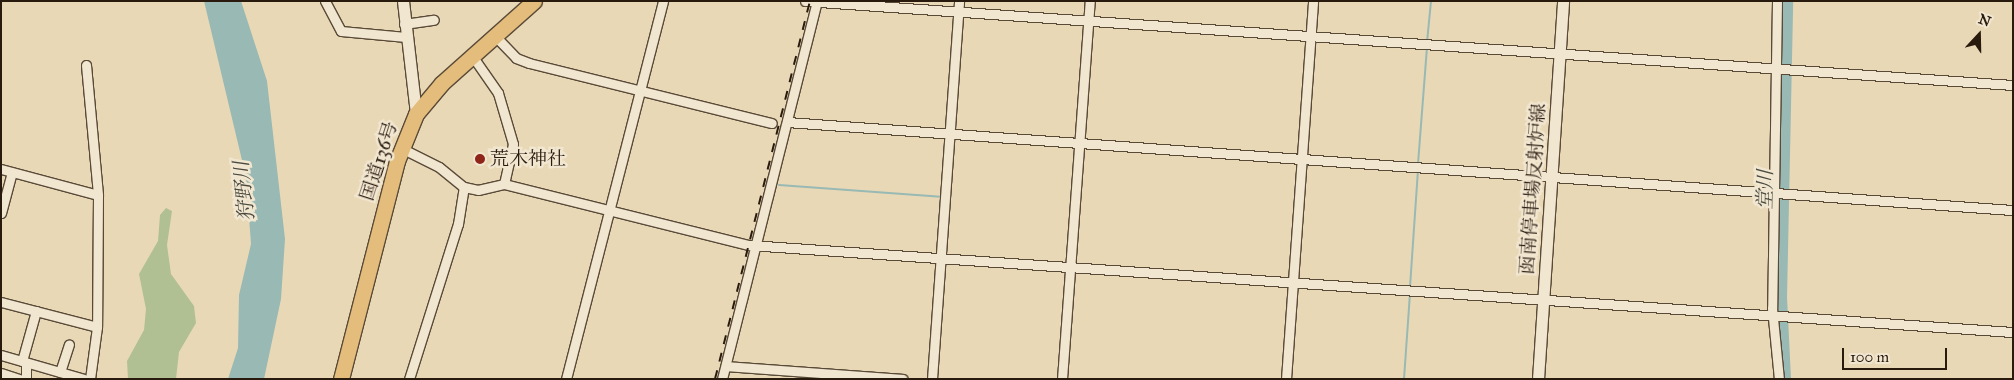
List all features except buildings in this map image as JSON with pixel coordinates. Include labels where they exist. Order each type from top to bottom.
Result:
[{"type":"highway","name":"国道136号","points":[[341,379],[401,148],[416,114],[473,57],[534,1]]},
{"type":"main road","points":[[403,1],[404,24],[416,114]]},
{"type":"main road","name":"函南停車場反射炉線","points":[[1538,379],[1563,1]]},
{"type":"street","points":[[326,1],[341,31],[406,37]]},
{"type":"street","points":[[566,379],[663,1]]},
{"type":"street","points":[[805,1],[958,6],[1088,21],[2013,85]]},
{"type":"street","points":[[1062,379],[1090,1]]},
{"type":"street","points":[[1286,379],[1313,1]]},
{"type":"street","points":[[1776,1],[1776,193],[1773,315],[1779,379]]},
{"type":"street","points":[[722,379],[817,2]]},
{"type":"street","points":[[932,379],[958,6]]},
{"type":"street","points":[[404,24],[434,20]]},
{"type":"street","points":[[496,37],[522,60],[772,123]]},
{"type":"street","points":[[473,57],[496,89],[512,144],[504,184]]},
{"type":"street","points":[[86,65],[98,195],[97,327],[90,379]]},
{"type":"street","points":[[787,122],[2013,210]]},
{"type":"street","points":[[401,148],[439,167],[464,187],[478,190],[504,184],[756,246],[1293,282],[1543,303],[1773,315],[2013,332]]},
{"type":"street","points":[[1,169],[98,195]]},
{"type":"street","points":[[1,213],[12,172]]},
{"type":"street","points":[[409,379],[458,224],[464,187]]},
{"type":"street","points":[[1,302],[97,327]]},
{"type":"street","points":[[26,379],[24,362],[36,311]]},
{"type":"street","points":[[60,372],[69,344]]},
{"type":"street","points":[[1,355],[84,379]]},
{"type":"street","points":[[726,366],[903,379]]},
{"type":"street","points":[[1,373],[20,379]]},
{"type":"green space","points":[[166,208],[172,211],[167,245],[171,274],[194,306],[196,323],[179,352],[176,379],[128,379],[127,361],[144,330],[146,309],[139,274],[158,241],[160,215]]},
{"type":"water","points":[[204,1],[241,1],[267,81],[285,239],[281,299],[264,379],[228,379],[238,348],[239,295],[251,244],[246,177]]},
{"type":"waterway","points":[[1427,42],[1431,1]]},
{"type":"waterway","name":"堂川","points":[[1785,379],[1781,298],[1787,1]]},
{"type":"waterway","points":[[1418,164],[1427,47]]},
{"type":"waterway","points":[[1410,287],[1418,169]]},
{"type":"waterway","points":[[779,185],[941,197]]},
{"type":"waterway","points":[[1404,379],[1410,294]]},
{"type":"railway","points":[[715,379],[810,1]]},
{"type":"place","name":"荒木神社","points":[[480,159]]},
{"type":"water label","name":"狩野川","points":[[244,191]]}]
